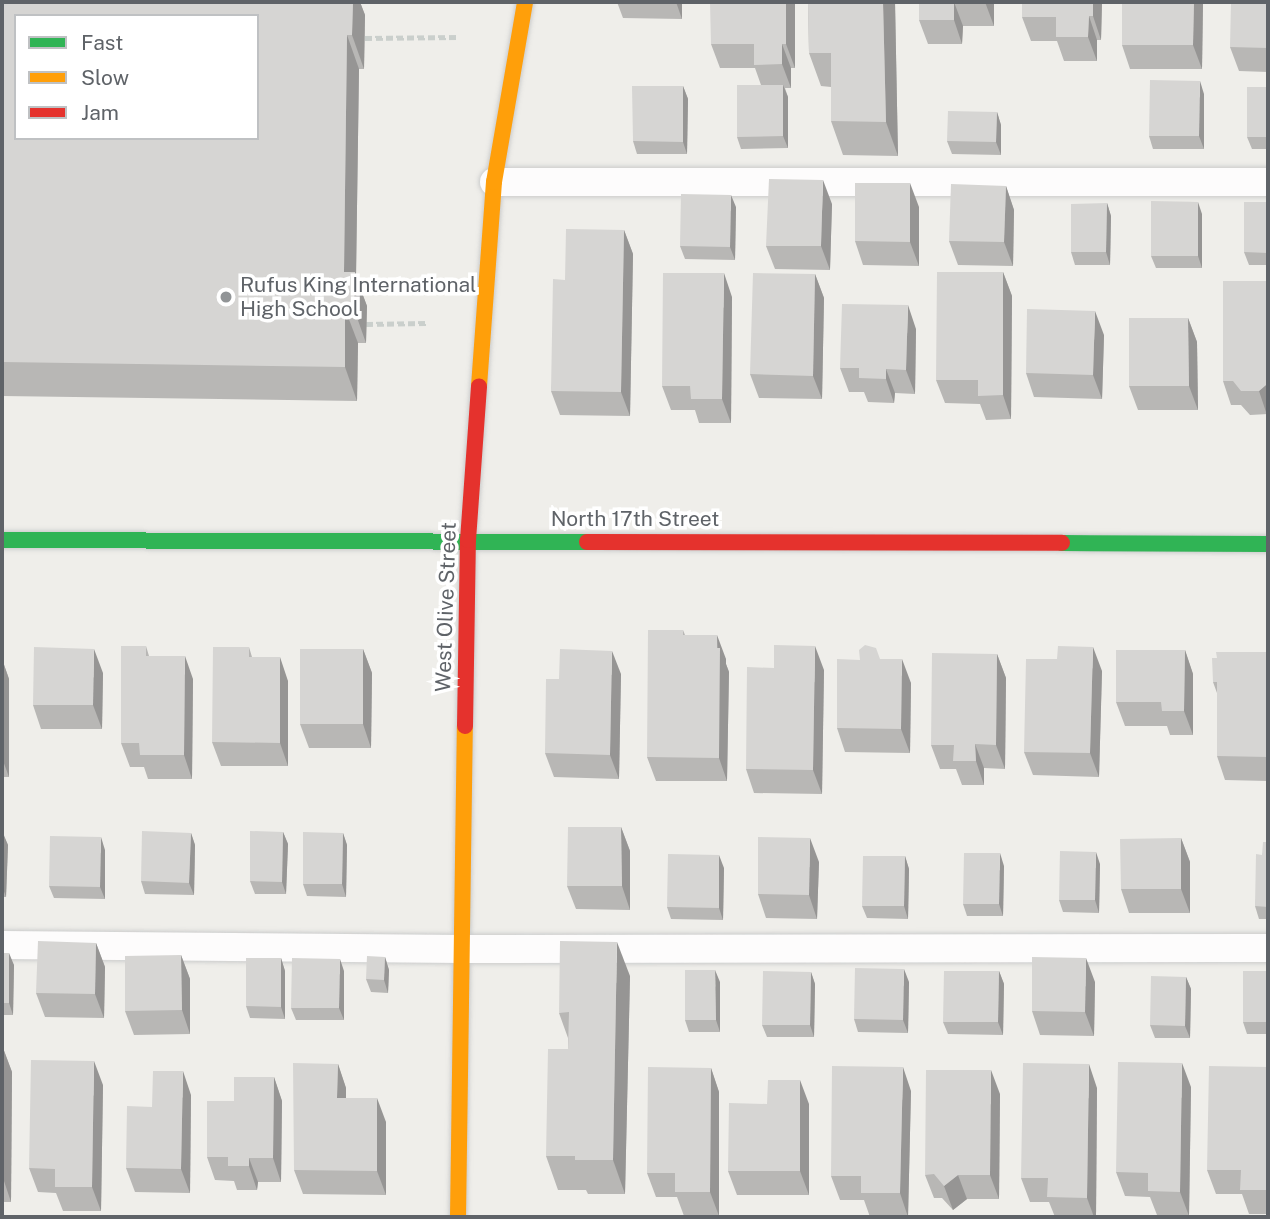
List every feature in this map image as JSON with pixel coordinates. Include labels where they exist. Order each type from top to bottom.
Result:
[{"type":"street","name":"West Olive Street","points":[[458,1217],[468,540],[494,182],[525,2]]},
{"type":"street","name":"North 17th Street","points":[[2,540],[1268,544]]},
{"type":"lane","points":[[494,182],[1268,182]]},
{"type":"lane","points":[[2,944],[462,949],[1268,948]]},
{"type":"path","points":[[365,38],[459,37]]},
{"type":"path","points":[[366,324],[426,323]]},
{"type":"building","points":[[2,2],[353,2],[352,35],[347,35],[344,272],[355,272],[354,309],[345,309],[345,367],[2,362]]},
{"type":"building","points":[[710,2],[786,2],[786,44],[782,44],[782,64],[754,65],[754,44],[711,44]]},
{"type":"building","points":[[808,2],[883,2],[886,122],[831,121],[831,53],[809,53]]},
{"type":"building","points":[[919,2],[954,2],[954,20],[919,20]]},
{"type":"building","points":[[1022,2],[1093,2],[1088,37],[1056,37],[1056,17],[1022,17]]},
{"type":"building","points":[[1122,2],[1194,2],[1193,45],[1122,45]]},
{"type":"building","points":[[1231,2],[1268,2],[1268,48],[1230,47]]},
{"type":"building","points":[[1150,80],[1200,81],[1199,136],[1149,136]]},
{"type":"building","points":[[737,85],[783,85],[783,136],[737,137]]},
{"type":"building","points":[[632,86],[683,86],[683,142],[633,141]]},
{"type":"building","points":[[1247,87],[1268,87],[1268,137],[1247,137]]},
{"type":"building","points":[[948,111],[997,112],[996,142],[947,141]]},
{"type":"building","points":[[769,179],[823,180],[821,246],[766,246]]},
{"type":"building","points":[[855,183],[910,183],[910,242],[855,241]]},
{"type":"building","points":[[951,184],[1006,186],[1004,242],[949,241]]},
{"type":"building","points":[[681,194],[731,195],[730,247],[680,246]]},
{"type":"building","points":[[1151,201],[1198,202],[1198,256],[1151,256]]},
{"type":"building","points":[[1244,202],[1268,202],[1268,253],[1244,252]]},
{"type":"building","points":[[1107,203],[1106,252],[1071,252],[1071,204]]},
{"type":"building","points":[[566,229],[624,230],[621,392],[551,391],[553,279],[565,280]]},
{"type":"building","points":[[937,272],[1003,272],[1003,395],[978,396],[978,380],[936,380]]},
{"type":"building","points":[[663,273],[724,273],[722,399],[691,399],[690,386],[662,386]]},
{"type":"building","points":[[753,273],[815,274],[813,376],[750,374]]},
{"type":"building","points":[[1223,281],[1268,281],[1268,385],[1259,391],[1241,391],[1233,381],[1223,381]]},
{"type":"building","points":[[842,304],[908,305],[906,370],[886,369],[886,379],[859,378],[859,368],[840,368]]},
{"type":"building","points":[[1027,309],[1095,311],[1093,375],[1026,373]]},
{"type":"building","points":[[1129,318],[1188,318],[1189,386],[1129,386]]},
{"type":"building","points":[[648,630],[683,630],[683,635],[717,635],[717,648],[720,648],[719,758],[647,757]]},
{"type":"building","points":[[774,645],[815,646],[813,770],[746,769],[747,667],[774,668]]},
{"type":"building","points":[[865,645],[876,648],[880,659],[902,659],[901,729],[837,728],[837,659],[860,660],[859,650]]},
{"type":"building","points":[[121,646],[146,646],[146,656],[185,656],[184,755],[140,755],[139,743],[121,743]]},
{"type":"building","points":[[1058,646],[1093,647],[1090,753],[1024,752],[1026,659],[1057,659]]},
{"type":"building","points":[[34,647],[94,649],[93,705],[33,705]]},
{"type":"building","points":[[213,647],[249,647],[249,657],[280,657],[280,743],[212,742]]},
{"type":"building","points":[[300,649],[363,649],[363,724],[300,724]]},
{"type":"building","points":[[560,649],[612,651],[610,755],[545,753],[546,679],[559,679]]},
{"type":"building","points":[[1116,650],[1185,650],[1184,711],[1162,711],[1161,702],[1116,702]]},
{"type":"building","points":[[1216,652],[1268,652],[1268,757],[1217,756],[1217,682],[1213,682],[1212,658],[1217,658]]},
{"type":"building","points":[[932,653],[997,654],[996,745],[975,744],[976,761],[953,761],[954,745],[931,745]]},
{"type":"building","points":[[568,827],[621,827],[622,886],[567,886]]},
{"type":"building","points":[[142,831],[191,833],[189,883],[141,881]]},
{"type":"building","points":[[250,831],[283,832],[282,882],[250,881]]},
{"type":"building","points":[[303,832],[343,833],[342,884],[303,884]]},
{"type":"building","points":[[50,836],[101,837],[100,887],[49,886]]},
{"type":"building","points":[[758,837],[810,838],[809,895],[758,894]]},
{"type":"building","points":[[1181,838],[1181,889],[1121,889],[1120,839]]},
{"type":"building","points":[[1263,842],[1268,842],[1268,907],[1255,906],[1256,854],[1262,855]]},
{"type":"building","points":[[1060,851],[1096,852],[1095,900],[1059,900]]},
{"type":"building","points":[[964,853],[1000,853],[999,904],[963,904]]},
{"type":"building","points":[[668,854],[719,855],[719,908],[667,907]]},
{"type":"building","points":[[863,856],[905,856],[904,906],[862,906]]},
{"type":"building","points":[[38,941],[96,943],[95,994],[36,993]]},
{"type":"building","points":[[560,941],[617,942],[613,1160],[575,1160],[575,1156],[546,1156],[548,1049],[568,1049],[569,1012],[559,1013]]},
{"type":"building","points":[[2,953],[9,953],[9,1003],[2,1003]]},
{"type":"building","points":[[181,955],[182,1010],[125,1011],[125,956]]},
{"type":"building","points":[[367,956],[385,957],[384,980],[366,979]]},
{"type":"building","points":[[1032,957],[1086,958],[1085,1012],[1032,1011]]},
{"type":"building","points":[[246,958],[281,958],[281,1007],[246,1006]]},
{"type":"building","points":[[292,958],[340,959],[339,1008],[291,1008]]},
{"type":"building","points":[[855,968],[904,969],[903,1020],[854,1019]]},
{"type":"building","points":[[685,970],[715,970],[716,1020],[685,1020]]},
{"type":"building","points":[[763,971],[811,972],[810,1025],[762,1025]]},
{"type":"building","points":[[944,971],[999,971],[998,1022],[943,1022]]},
{"type":"building","points":[[1243,971],[1268,971],[1268,1022],[1243,1022]]},
{"type":"building","points":[[1151,976],[1186,977],[1185,1026],[1150,1025]]},
{"type":"building","points":[[3,1048],[3,1178],[2,1178]]},
{"type":"building","points":[[31,1060],[94,1061],[92,1187],[55,1187],[55,1169],[29,1168]]},
{"type":"building","points":[[1118,1062],[1182,1063],[1180,1192],[1148,1191],[1148,1173],[1116,1172]]},
{"type":"building","points":[[293,1063],[338,1064],[337,1098],[377,1098],[377,1171],[294,1170]]},
{"type":"building","points":[[1023,1063],[1089,1064],[1087,1198],[1047,1197],[1048,1178],[1021,1178]]},
{"type":"building","points":[[832,1066],[903,1067],[900,1193],[861,1193],[861,1176],[831,1176]]},
{"type":"building","points":[[1209,1066],[1268,1067],[1268,1190],[1240,1190],[1241,1170],[1207,1170]]},
{"type":"building","points":[[648,1067],[711,1068],[710,1192],[675,1192],[675,1173],[647,1173]]},
{"type":"building","points":[[926,1070],[991,1070],[990,1175],[958,1175],[944,1186],[934,1174],[925,1175]]},
{"type":"building","points":[[153,1071],[183,1071],[181,1169],[126,1168],[127,1106],[152,1107]]},
{"type":"building","points":[[234,1077],[274,1077],[273,1158],[249,1158],[249,1166],[228,1166],[228,1157],[207,1157],[207,1101],[234,1101]]},
{"type":"building","points":[[768,1080],[800,1080],[800,1171],[728,1171],[729,1103],[767,1104]]},
{"type":"traffic: fast","points":[[2,540],[587,542]]},
{"type":"traffic: fast","points":[[1062,543],[1268,544]]},
{"type":"traffic: slow","points":[[479,386],[494,182],[525,2]]},
{"type":"traffic: slow","points":[[458,1217],[465,726]]},
{"type":"traffic: jam","points":[[465,726],[468,540],[479,386]]},
{"type":"traffic: jam","points":[[587,542],[1062,543]]},
{"type":"place","name":"Rufus King International High School","points":[[226,297]]}]
